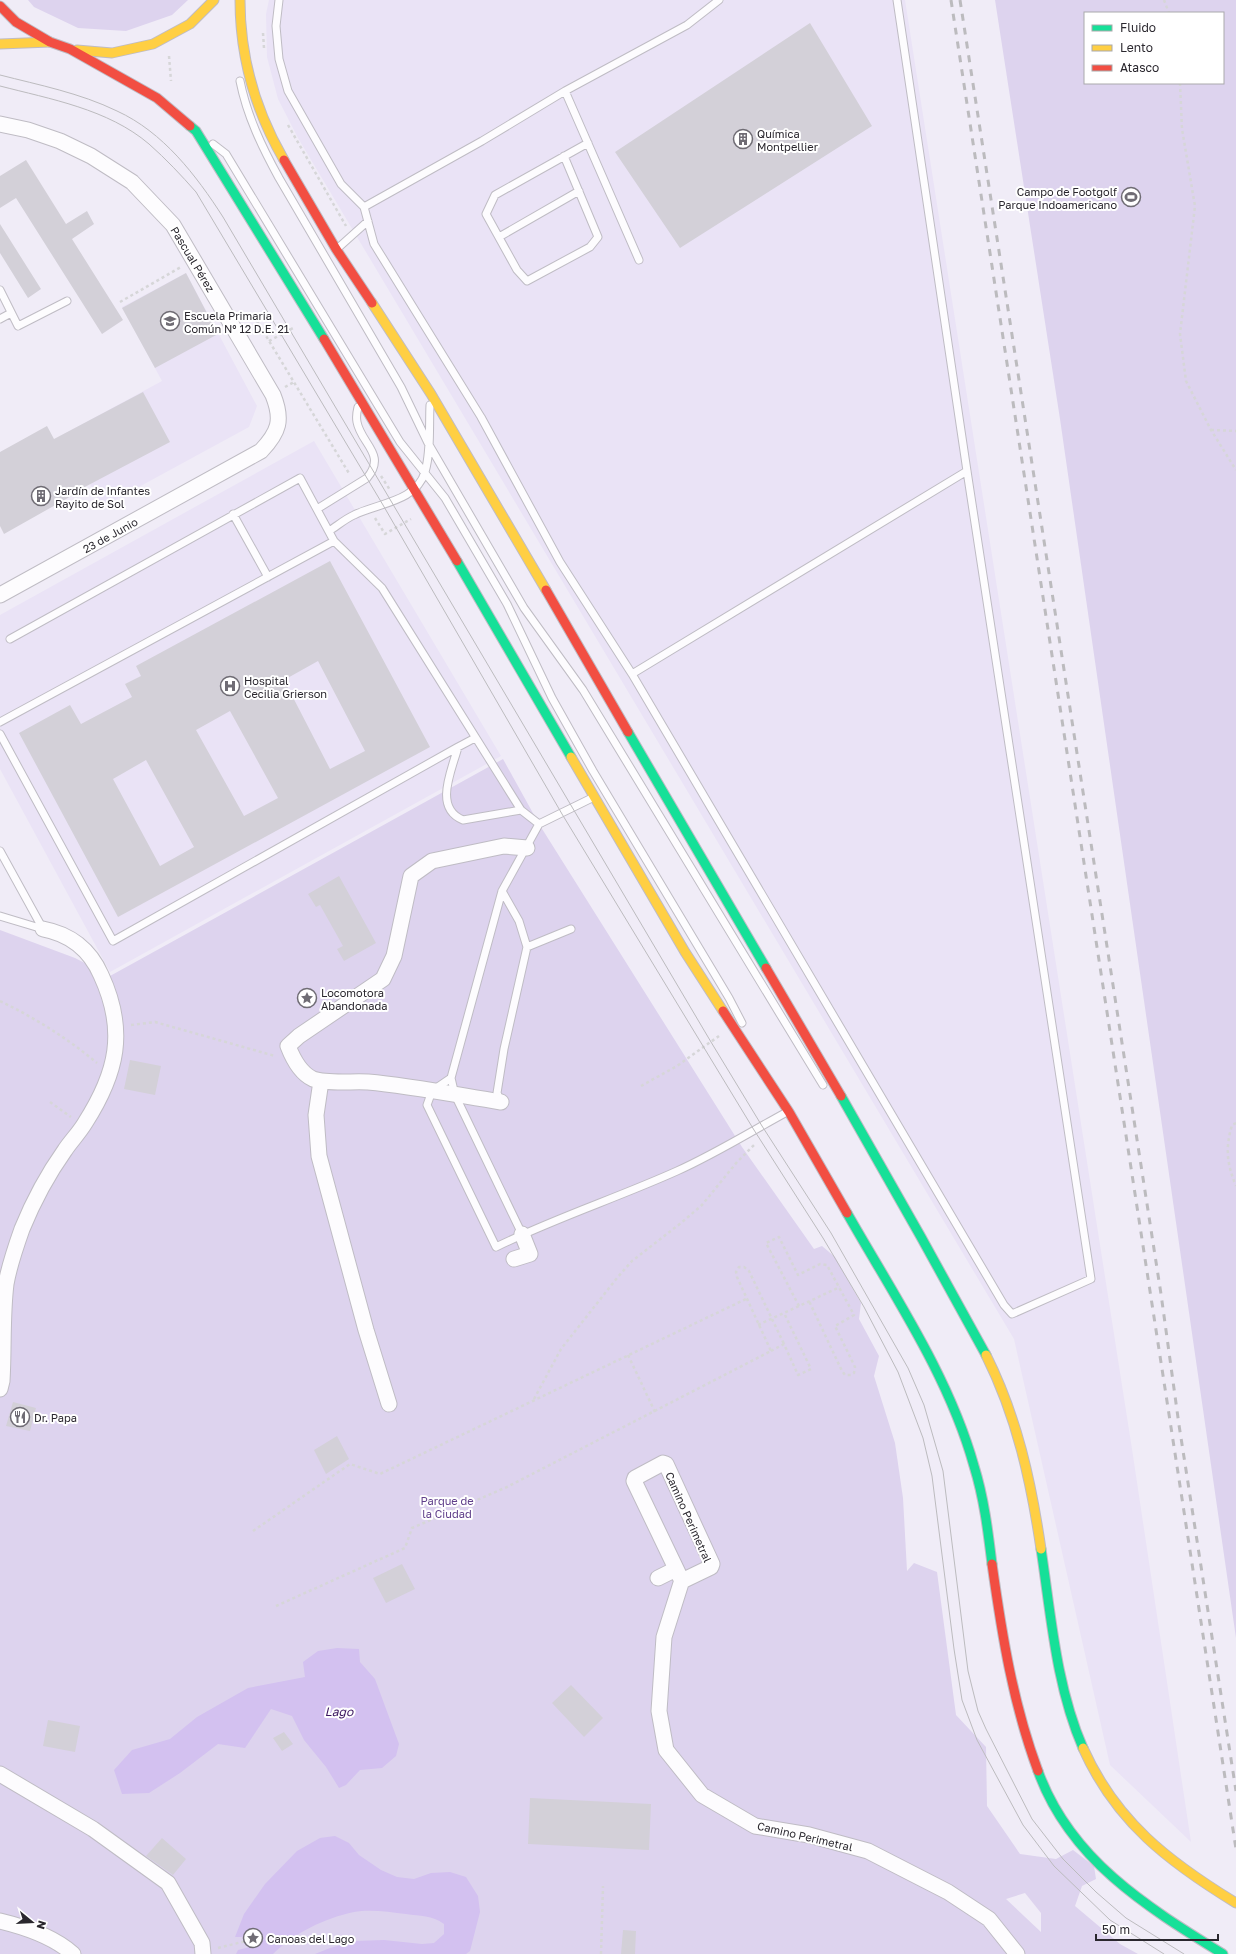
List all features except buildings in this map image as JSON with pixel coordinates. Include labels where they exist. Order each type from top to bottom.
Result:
[{"type":"main road","points":[[70,49],[112,53],[153,44],[190,24],[214,0]]},
{"type":"main road","points":[[240,0],[240,22],[247,72],[256,101],[272,139],[336,249],[431,394],[891,1182],[990,1364],[1016,1429],[1030,1483],[1067,1699],[1079,1739],[1092,1768],[1109,1797],[1133,1826],[1166,1855],[1213,1889],[1236,1903]]},
{"type":"main road","points":[[0,6],[16,22],[50,42],[70,49],[157,98],[196,131],[235,192],[414,489],[685,952],[789,1112],[928,1356],[951,1400],[974,1466],[983,1502],[1014,1695],[1023,1732],[1037,1770],[1049,1795],[1067,1827],[1090,1856],[1118,1884],[1222,1953]]},
{"type":"main road","points":[[0,44],[50,42]]},
{"type":"street","name":"Pascual Pérez","points":[[0,124],[28,130],[60,141],[91,156],[132,182],[173,225],[273,395],[279,410],[278,424],[273,439],[261,451]]},
{"type":"street","name":"23 de Junio","points":[[0,595],[261,451]]},
{"type":"street","points":[[501,1102],[369,1082],[321,1081],[312,1078],[301,1070],[288,1046],[299,1036],[383,979],[394,956],[411,876],[432,861],[504,846],[527,848]]},
{"type":"street","points":[[0,1389],[3,1368],[6,1284],[22,1229],[39,1192],[64,1151],[83,1126],[111,1074],[116,1043],[116,1027],[107,987],[90,956],[72,939],[53,931],[42,929]]},
{"type":"street","points":[[321,1081],[316,1115],[319,1156],[366,1330],[389,1404]]},
{"type":"street","points":[[514,1259],[530,1254],[522,1234]]},
{"type":"street","name":"Camino Perimetral","points":[[679,1574],[711,1567],[712,1564],[666,1464],[663,1464],[636,1478],[634,1481],[679,1574],[664,1637],[659,1711],[666,1750],[702,1795],[755,1826],[809,1835],[875,1855],[948,1892],[989,1919],[1017,1954]]},
{"type":"street","points":[[658,1578],[679,1574]]},
{"type":"street","points":[[0,1774],[93,1829],[168,1883],[202,1943],[203,1952]]},
{"type":"street","points":[[0,1921],[17,1925],[51,1939],[73,1954]]},
{"type":"lane","points":[[279,0],[276,26],[279,52],[288,91],[341,184],[364,207],[374,244],[481,417],[560,562],[632,674],[1004,1305],[1012,1314],[1091,1278],[967,471],[897,0]]},
{"type":"lane","points":[[364,207],[482,141],[565,91],[687,25],[719,0]]},
{"type":"lane","points":[[237,57],[240,22]]},
{"type":"lane","points":[[238,71],[250,117],[262,146],[401,387],[428,443],[524,608],[583,690],[814,1072],[828,1092]]},
{"type":"lane","points":[[565,91],[639,260]]},
{"type":"lane","points":[[196,131],[226,154],[400,442],[445,498],[507,604],[552,698],[589,765],[729,998],[789,1112],[722,1149],[678,1170],[522,1234],[496,1247],[427,1105],[432,1091],[450,1078]]},
{"type":"lane","points":[[564,156],[598,237],[590,248],[527,281],[516,270],[486,214],[495,195],[564,156],[588,143]]},
{"type":"lane","points":[[499,237],[579,191]]},
{"type":"lane","points":[[336,249],[368,221]]},
{"type":"lane","points":[[0,290],[18,326],[67,301]]},
{"type":"lane","points":[[0,319],[11,313]]},
{"type":"lane","points":[[329,532],[354,515],[391,503],[414,489],[424,473],[428,443],[431,394]]},
{"type":"lane","points":[[316,509],[367,478],[372,472],[375,459],[357,423],[358,398]]},
{"type":"lane","points":[[632,674],[967,471]]},
{"type":"lane","points":[[10,639],[300,478],[334,541],[382,588],[521,810],[539,824]]},
{"type":"lane","points":[[234,514],[268,578]]},
{"type":"lane","points":[[0,722],[334,541]]},
{"type":"lane","points":[[0,734],[114,941],[475,738]]},
{"type":"lane","points":[[458,747],[445,798],[447,807],[455,817],[464,820],[521,810]]},
{"type":"lane","points":[[522,1234],[455,1095],[450,1078],[502,891],[539,824],[594,797]]},
{"type":"lane","points":[[0,851],[42,929]]},
{"type":"lane","points":[[501,1102],[497,1093],[504,1049],[527,947],[519,920],[502,891]]},
{"type":"lane","points":[[0,916],[42,929]]},
{"type":"lane","points":[[527,947],[571,929]]},
{"type":"lane","points":[[837,1105],[891,1182]]},
{"type":"path","points":[[1164,0],[1169,12]]},
{"type":"path","points":[[1180,84],[1182,129],[1195,206],[1180,334],[1186,382],[1211,430],[1236,470]]},
{"type":"path","points":[[120,302],[194,260]]},
{"type":"path","points":[[257,320],[356,485]]},
{"type":"path","points":[[1211,430],[1236,431]]},
{"type":"path","points":[[0,1001],[22,1011],[70,1041],[111,1074]]},
{"type":"path","points":[[116,1027],[155,1022],[295,1061]]},
{"type":"path","points":[[641,1086],[677,1066],[722,1034]]},
{"type":"path","points":[[50,1102],[83,1126]]},
{"type":"path","points":[[1236,1123],[1232,1126],[1227,1143],[1229,1169],[1236,1186]]},
{"type":"path","points":[[533,1400],[561,1349],[617,1278],[632,1261],[681,1224],[702,1205],[737,1162],[756,1143]]},
{"type":"path","points":[[799,1306],[766,1243],[779,1237],[798,1275],[820,1264],[827,1265],[840,1287],[854,1315],[835,1326],[855,1367],[854,1372],[851,1375],[846,1375],[842,1371],[809,1301]]},
{"type":"path","points":[[771,1351],[737,1277],[736,1272],[739,1267],[744,1267],[749,1271],[798,1375],[811,1369],[784,1313]]},
{"type":"path","points":[[758,1325],[840,1287]]},
{"type":"path","points":[[253,1531],[350,1464],[380,1474],[746,1299]]},
{"type":"path","points":[[276,1606],[405,1548],[412,1528],[507,1487],[592,1442],[655,1412],[784,1344]]},
{"type":"path","points":[[628,1355],[655,1412]]},
{"type":"path","points":[[601,1954],[603,1886]]},
{"type":"path","points":[[203,1952],[250,1940]]},
{"type":"shaded area","points":[[269,0],[905,0],[1132,1449],[1191,1842],[1110,1765],[1014,1339],[298,138],[278,99],[267,57],[266,14]]},
{"type":"shaded area","points":[[186,273],[257,406],[249,427],[102,507],[64,434],[162,381],[122,307]]},
{"type":"shaded area","name":"Hospital Cecilia Grierson","points":[[314,441],[501,756],[110,972],[0,769],[0,615]]},
{"type":"green space","points":[[28,0],[188,0],[172,15],[126,31],[78,28],[34,7]]},
{"type":"green space","points":[[995,0],[1236,0],[1236,1638],[1060,419]]},
{"type":"green space","name":"Parque de la Ciudad","points":[[503,759],[539,824],[742,1147],[814,1249],[822,1246],[835,1257],[861,1303],[859,1319],[879,1356],[874,1376],[895,1443],[903,1498],[907,1571],[914,1563],[937,1572],[956,1715],[986,1747],[987,1806],[1020,1854],[1056,1859],[1073,1850],[1094,1866],[1096,1879],[1082,1886],[1075,1906],[1120,1944],[1138,1954],[0,1954],[0,930],[75,958],[110,976]],"holes":[[[1025,1893],[1041,1913],[1041,1932],[1006,1899]]]},
{"type":"water","name":"Lago","points":[[337,1648],[359,1649],[360,1662],[375,1679],[399,1744],[396,1756],[382,1768],[360,1770],[346,1785],[339,1788],[326,1767],[304,1740],[292,1716],[271,1709],[245,1748],[218,1744],[180,1773],[149,1793],[122,1794],[114,1770],[132,1750],[170,1739],[197,1717],[248,1688],[305,1677],[303,1662],[318,1651]]},
{"type":"water","points":[[335,1836],[349,1843],[359,1855],[381,1870],[397,1877],[414,1879],[431,1873],[450,1872],[466,1877],[478,1896],[480,1912],[470,1951],[466,1954],[315,1954],[356,1941],[384,1940],[422,1944],[434,1943],[444,1934],[444,1924],[430,1917],[366,1911],[354,1912],[332,1918],[310,1927],[290,1939],[273,1954],[236,1954],[238,1950],[254,1946],[258,1941],[256,1936],[250,1934],[243,1937],[235,1937],[244,1914],[265,1884],[297,1851],[320,1838]]},
{"type":"tram line","points":[[0,75],[89,99],[134,120],[164,143],[177,156],[213,201],[711,1042],[762,1126],[831,1233],[908,1368],[924,1405],[943,1471],[968,1671],[978,1711],[1032,1819],[1063,1859],[1096,1892],[1126,1918],[1184,1954]]},
{"type":"tram line","points":[[0,86],[78,107],[115,122],[133,132],[149,144],[196,192],[383,505],[562,814],[754,1130],[823,1238],[864,1307],[898,1372],[923,1438],[932,1476],[962,1700],[977,1740],[1023,1825],[1054,1866],[1110,1920],[1164,1954]]},
{"type":"railway","points":[[951,0],[1236,1849]]},
{"type":"railway","points":[[960,0],[1161,1294],[1179,1425],[1236,1791]]},
{"type":"traffic: fast","points":[[190,126],[196,131],[324,339]]},
{"type":"traffic: fast","points":[[457,561],[571,757]]},
{"type":"traffic: fast","points":[[628,732],[766,968]]},
{"type":"traffic: fast","points":[[841,1096],[986,1355]]},
{"type":"traffic: fast","points":[[847,1213],[901,1305],[935,1368],[950,1400],[963,1433],[977,1478],[985,1515],[992,1564]]},
{"type":"traffic: fast","points":[[1041,1549],[1060,1675],[1066,1700],[1083,1748]]},
{"type":"traffic: fast","points":[[1038,1771],[1052,1802],[1070,1831],[1091,1856],[1114,1878],[1140,1899],[1223,1954]]},
{"type":"traffic: slow","points":[[77,50],[112,53],[153,44],[190,24],[214,0]]},
{"type":"traffic: slow","points":[[240,0],[243,42],[251,83],[265,122],[284,160]]},
{"type":"traffic: slow","points":[[0,44],[50,42]]},
{"type":"traffic: slow","points":[[372,303],[431,394],[546,590]]},
{"type":"traffic: slow","points":[[571,757],[685,952],[723,1011]]},
{"type":"traffic: slow","points":[[986,1355],[1006,1402],[1021,1450],[1033,1499],[1041,1549]]},
{"type":"traffic: slow","points":[[1083,1748],[1096,1774],[1111,1798],[1128,1819],[1147,1838],[1188,1872],[1236,1903]]},
{"type":"traffic: jam","points":[[0,6],[16,22],[50,42],[70,49],[157,98],[190,126]]},
{"type":"traffic: jam","points":[[284,160],[336,249],[372,303]]},
{"type":"traffic: jam","points":[[324,339],[457,561]]},
{"type":"traffic: jam","points":[[546,590],[628,732]]},
{"type":"traffic: jam","points":[[766,968],[841,1096]]},
{"type":"traffic: jam","points":[[723,1011],[789,1112],[847,1213]]},
{"type":"traffic: jam","points":[[992,1564],[1009,1669],[1029,1746],[1038,1771]]},
{"type":"place","name":"Química Montpellier","points":[[743,139]]},
{"type":"place","name":"Campo de Footgolf Parque Indoamericano","points":[[1131,197]]},
{"type":"place","name":"Escuela Primaria Común N° 12 D.E. 21","points":[[170,321]]},
{"type":"place","name":"Jardín de Infantes Rayito de Sol","points":[[41,496]]},
{"type":"place","name":"Hospital Cecilia Grierson","points":[[230,686]]},
{"type":"place","name":"Locomotora Abandonada","points":[[307,998]]},
{"type":"place","name":"Dr. Papa","points":[[20,1417]]},
{"type":"place","name":"Canoas del Lago","points":[[253,1938]]}]
